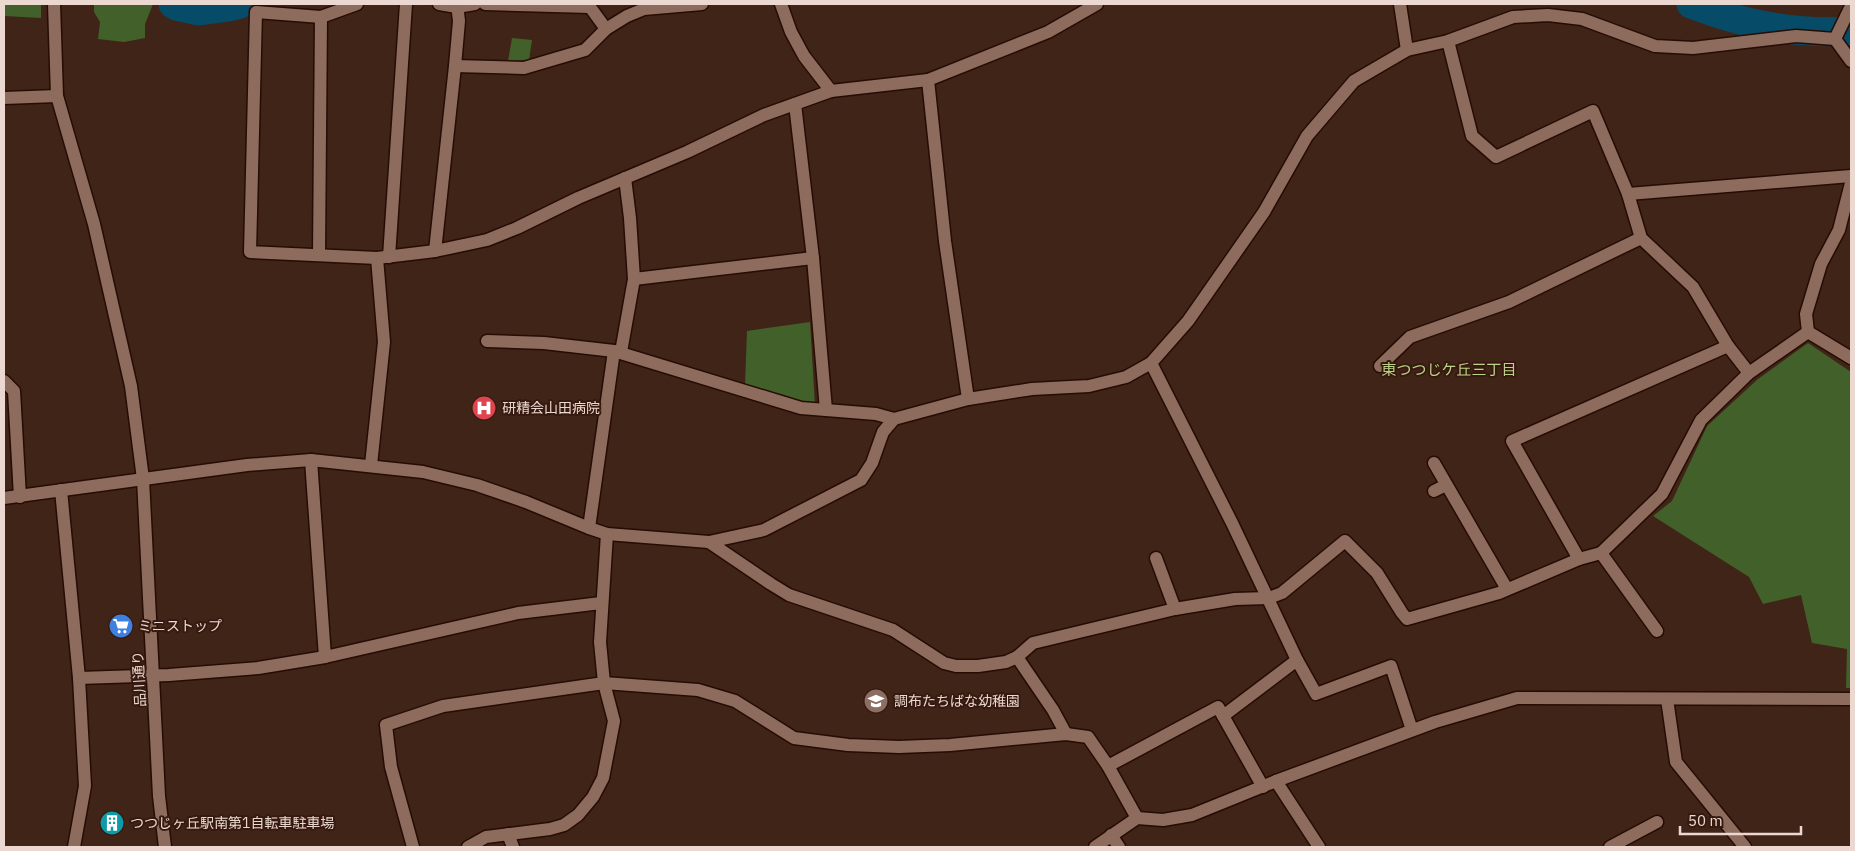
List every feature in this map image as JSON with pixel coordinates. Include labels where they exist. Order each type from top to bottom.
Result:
[{"type":"street","name":"品川通り","points":[[54,4],[57,96],[94,224],[118,328],[130,386],[143,479],[159,796],[165,847]]},
{"type":"street","points":[[356,4],[321,17],[256,12],[250,252],[383,257],[487,240],[688,152],[764,115],[831,91],[928,80],[1048,32],[1097,4]]},
{"type":"street","points":[[371,465],[384,342],[383,257],[406,4]]},
{"type":"street","points":[[439,4],[475,4]]},
{"type":"street","points":[[485,4],[590,5],[606,28]]},
{"type":"street","points":[[456,66],[524,68],[585,50],[606,28],[644,9],[702,4]]},
{"type":"street","points":[[781,4],[791,32],[804,56],[831,91]]},
{"type":"street","points":[[1400,4],[1407,50]]},
{"type":"street","points":[[435,250],[456,66],[459,21],[457,5]]},
{"type":"street","points":[[1835,39],[1851,6]]},
{"type":"street","points":[[487,341],[544,343],[617,352],[801,408],[876,414],[894,419],[968,399],[1032,389],[1089,386],[1126,377],[1151,363],[1188,321],[1264,212],[1307,136],[1354,81],[1407,50],[1448,41],[1514,17],[1548,16],[1582,19],[1655,46],[1693,48],[1796,36],[1835,39],[1851,60]]},
{"type":"street","points":[[319,254],[321,17]]},
{"type":"street","points":[[1448,41],[1472,136],[1496,156],[1593,111],[1628,194],[1641,238],[1693,286],[1728,346],[1749,373]]},
{"type":"street","points":[[928,80],[945,241],[968,399]]},
{"type":"street","points":[[4,98],[57,96]]},
{"type":"street","points":[[795,104],[826,410]]},
{"type":"street","points":[[1628,194],[1851,176]]},
{"type":"street","points":[[589,528],[617,352],[634,279],[625,178]]},
{"type":"street","points":[[1808,332],[1806,314],[1821,264],[1839,230],[1851,183]]},
{"type":"street","points":[[1380,366],[1410,337],[1508,302],[1641,238]]},
{"type":"street","points":[[634,279],[812,258]]},
{"type":"street","points":[[1808,332],[1851,358]]},
{"type":"street","points":[[709,542],[789,595],[893,630],[944,663],[956,666],[978,666],[1006,662],[1016,657],[1033,643],[1175,609],[1235,599],[1269,598],[1282,593],[1345,540],[1377,573],[1407,619],[1507,590],[1579,558],[1601,553],[1662,494],[1701,420],[1749,373],[1808,332]]},
{"type":"street","points":[[1579,558],[1512,441],[1728,346]]},
{"type":"street","points":[[1151,363],[1269,598],[1297,660],[1316,694],[1391,666],[1412,730]]},
{"type":"street","points":[[4,382],[14,391],[20,497]]},
{"type":"street","points":[[4,498],[246,465],[311,460],[423,472],[477,485],[607,534],[709,542],[764,530],[861,480],[872,463],[883,432],[894,419]]},
{"type":"street","points":[[311,460],[325,657]]},
{"type":"street","points":[[1434,463],[1507,590]]},
{"type":"street","points":[[1434,491],[1446,485]]},
{"type":"street","points":[[61,490],[79,678],[85,786],[74,847]]},
{"type":"street","points":[[468,847],[486,837],[550,829],[564,824],[578,815],[593,797],[603,778],[614,722],[604,682],[600,642],[607,534]]},
{"type":"street","points":[[1601,553],[1657,631]]},
{"type":"street","points":[[1156,558],[1175,609]]},
{"type":"street","points":[[79,678],[258,668],[325,657],[518,613],[602,603]]},
{"type":"street","points":[[1016,657],[1053,710],[1066,734]]},
{"type":"street","points":[[1223,716],[1297,660]]},
{"type":"street","points":[[412,847],[391,767],[386,725],[444,706],[604,682],[698,690],[735,701],[794,738],[848,745],[899,747],[1066,734],[1088,736],[1138,818]]},
{"type":"street","points":[[1095,847],[1138,818],[1163,820],[1192,816],[1276,781],[1412,730],[1517,698],[1851,698]]},
{"type":"street","points":[[1667,699],[1676,762],[1745,847]]},
{"type":"street","points":[[1108,766],[1218,707],[1262,787]]},
{"type":"street","points":[[1276,781],[1319,847]]},
{"type":"street","points":[[1610,847],[1657,822]]},
{"type":"street","points":[[508,834],[513,847]]},
{"type":"street","points":[[1111,835],[1118,847]]},
{"type":"green space","points":[[4,4],[41,4],[41,18],[4,16]]},
{"type":"green space","points":[[94,4],[153,4],[145,24],[145,38],[124,42],[98,39],[100,22],[94,12]]},
{"type":"green space","points":[[512,38],[532,40],[529,60],[508,61]]},
{"type":"green space","points":[[810,322],[815,406],[745,386],[747,331]]},
{"type":"green space","points":[[1808,343],[1851,372],[1851,688],[1846,688],[1847,649],[1812,643],[1801,595],[1763,604],[1749,577],[1653,516],[1672,501],[1707,426],[1758,379]]},
{"type":"waterway","points":[[173,4],[199,11],[240,4]]},
{"type":"waterway","points":[[1691,4],[1730,17],[1770,27],[1830,32],[1851,31]]},
{"type":"place","name":"研精会山田病院","points":[[484,408]]},
{"type":"place","name":"ミニストップ","points":[[121,626]]},
{"type":"place","name":"調布たちばな幼稚園","points":[[876,701]]},
{"type":"place","name":"つつじヶ丘駅南第1自転車駐車場","points":[[112,823]]},
{"type":"district","name":"東つつじケ丘三丁目","points":[[1449,370]]}]
